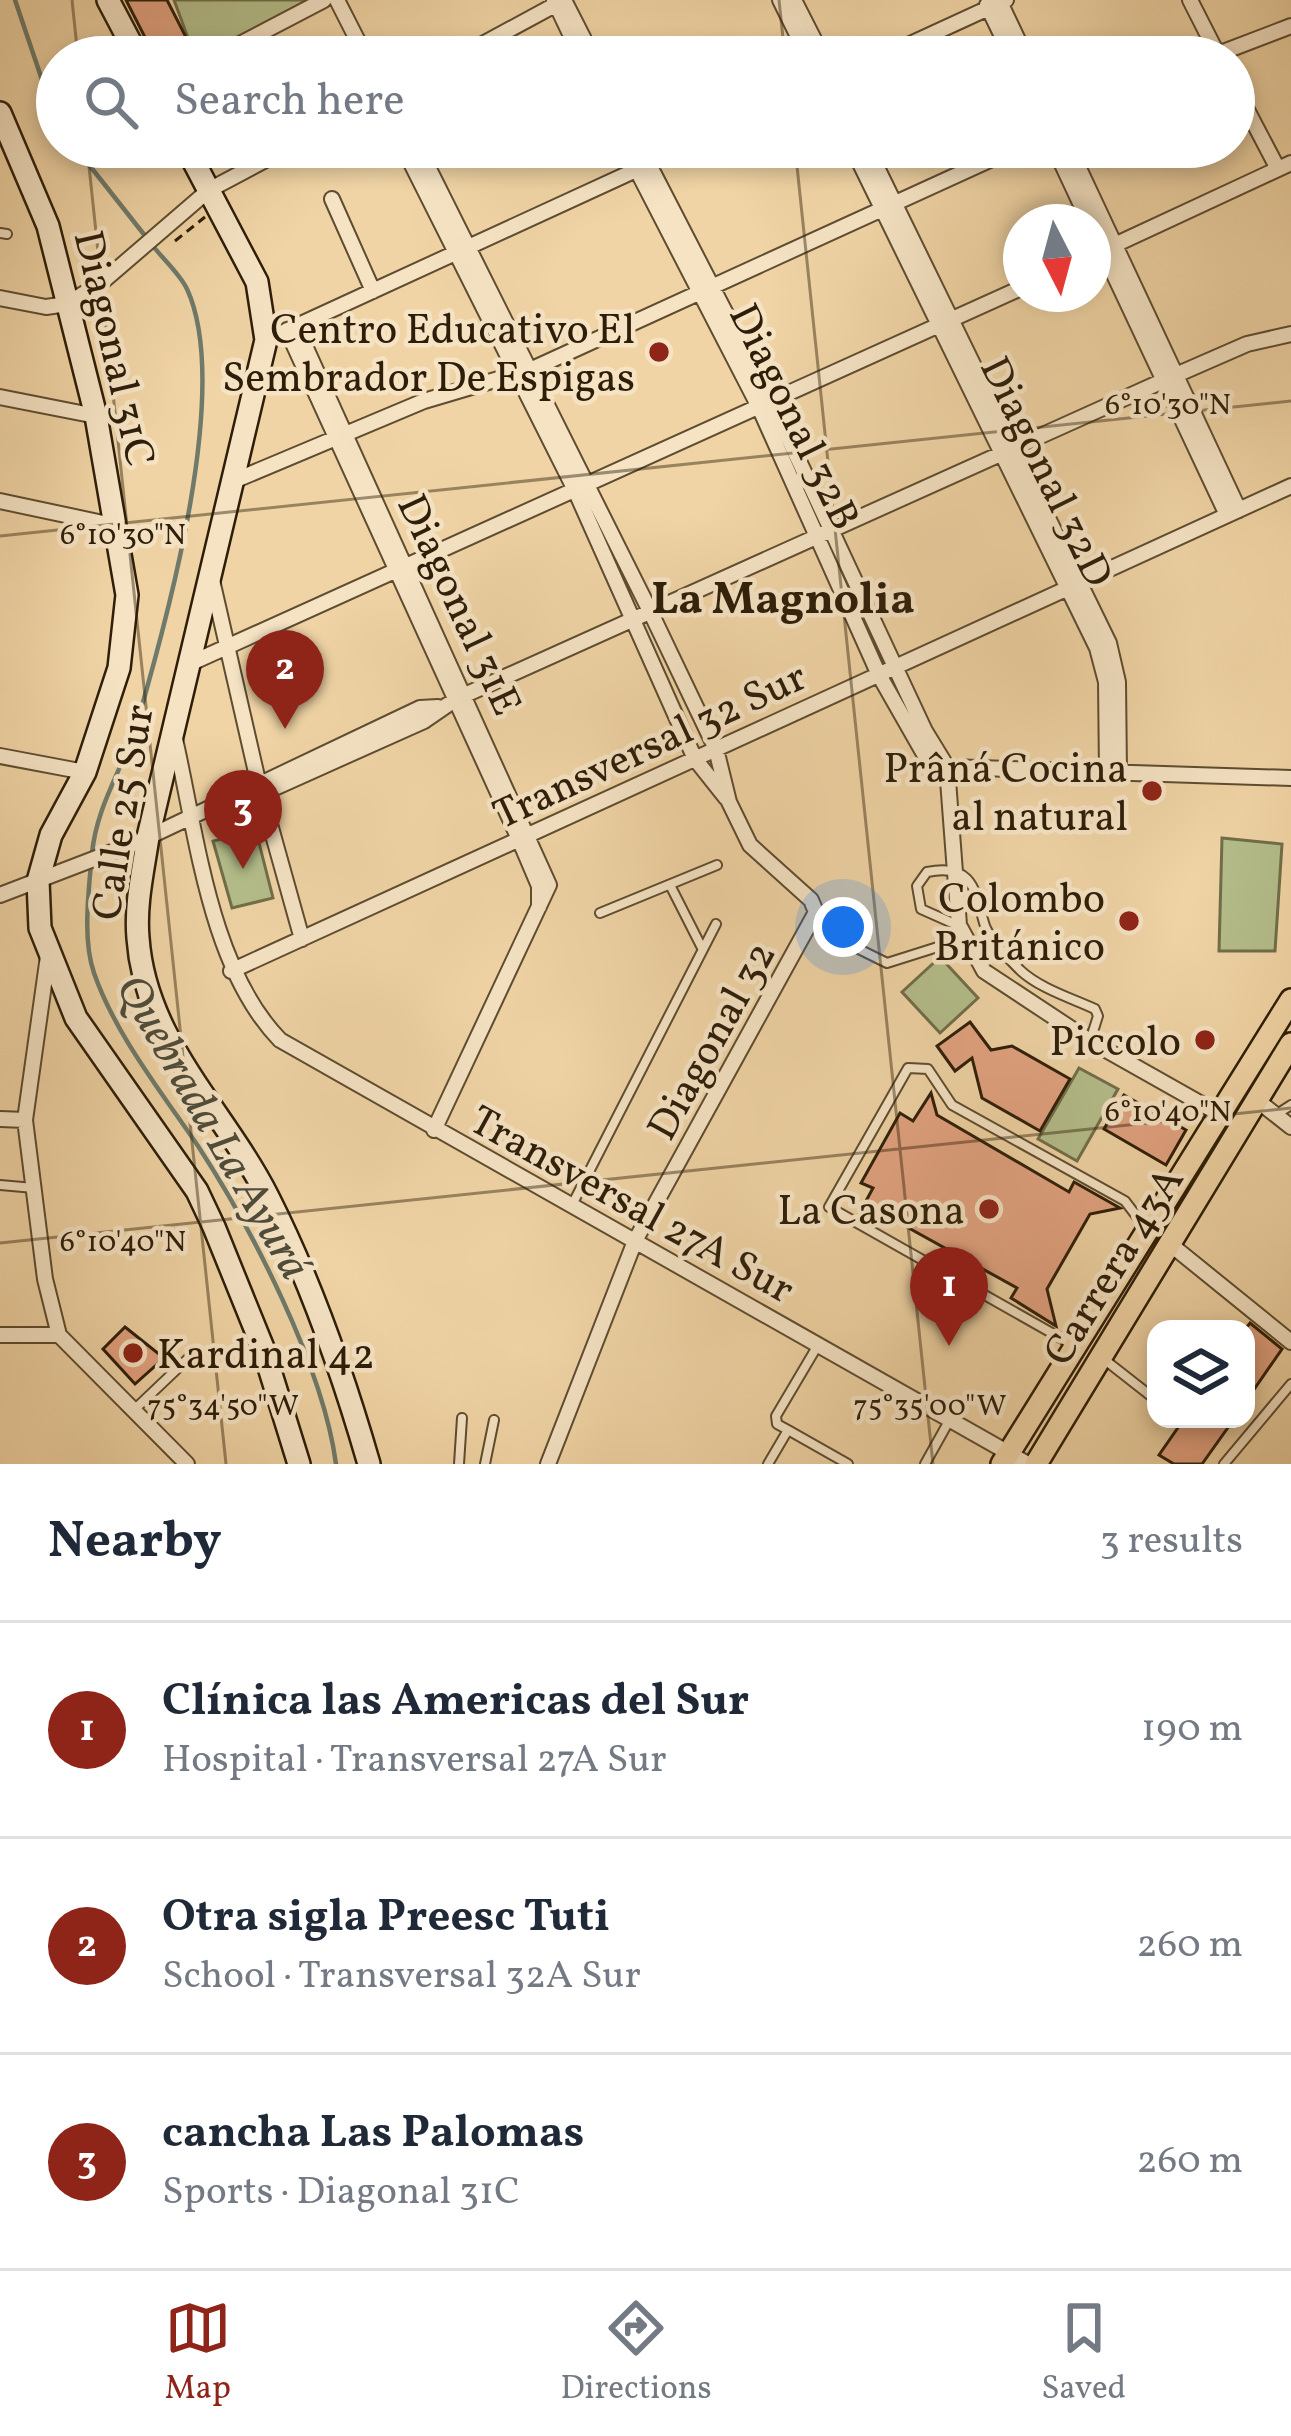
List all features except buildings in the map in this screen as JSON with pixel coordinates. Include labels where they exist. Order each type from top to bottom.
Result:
[{"type":"main road","points":[[108,0],[127,36]]},
{"type":"main road","name":"Diagonal 31C","points":[[0,113],[48,226],[96,416],[125,565],[125,630],[119,668],[85,772],[50,836],[45,879]]},
{"type":"main road","name":"Calle 25 Sur","points":[[197,168],[283,332],[210,569],[140,841],[143,981],[166,1039],[268,1197],[309,1291],[370,1464]]},
{"type":"main road","points":[[45,879],[36,902],[48,954],[100,1060],[162,1140],[214,1227],[263,1348],[299,1464]]},
{"type":"main road","name":"Carrera 43A","points":[[1019,1461],[1074,1346],[1223,1116],[1291,1000]]},
{"type":"main road","name":"Carrera 43A","points":[[1019,1461],[1101,1357],[1170,1244],[1268,1107],[1291,1044]]},
{"type":"street","points":[[255,36],[324,0]]},
{"type":"street","points":[[337,0],[355,36]]},
{"type":"street","points":[[780,0],[798,36]]},
{"type":"street","points":[[794,0],[812,36]]},
{"type":"street","points":[[1190,0],[1207,36]]},
{"type":"street","points":[[497,36],[558,2]]},
{"type":"street","points":[[558,2],[572,36]]},
{"type":"street","points":[[558,2],[580,36]]},
{"type":"street","points":[[926,36],[996,2]]},
{"type":"street","points":[[996,2],[1006,36]]},
{"type":"street","points":[[996,2],[1015,36]]},
{"type":"street","points":[[1255,40],[1291,26]]},
{"type":"street","points":[[1111,247],[1284,166],[1255,119]]},
{"type":"street","points":[[0,298],[46,307],[67,304],[209,190],[250,168]]},
{"type":"street","name":"Diagonal 32","points":[[415,168],[462,250],[644,616],[716,749],[729,802]]},
{"type":"street","name":"Diagonal 32","points":[[427,168],[462,250]]},
{"type":"street","points":[[283,332],[640,168]]},
{"type":"street","name":"Diagonal 32B","points":[[642,168],[947,767],[951,871],[961,932]]},
{"type":"street","name":"Diagonal 32D","points":[[865,168],[889,207],[1076,584],[1103,665],[1113,772]]},
{"type":"street","name":"Diagonal 32D","points":[[875,168],[889,207]]},
{"type":"street","points":[[236,480],[342,434],[524,372],[973,168]]},
{"type":"street","points":[[1064,168],[1081,204]]},
{"type":"street","points":[[1076,168],[1088,204]]},
{"type":"street","points":[[332,199],[373,291]]},
{"type":"street","points":[[1111,264],[1233,512]]},
{"type":"street","points":[[186,665],[1003,296]]},
{"type":"street","name":"Diagonal 31E","points":[[283,332],[342,434],[525,837],[539,886],[538,910],[434,1130]]},
{"type":"street","points":[[0,895],[140,841],[239,792],[260,788],[424,721],[438,707],[1170,378],[1247,344],[1291,334]]},
{"type":"street","points":[[0,397],[96,416]]},
{"type":"street","name":"Transversal 32 Sur","points":[[231,971],[1291,486]]},
{"type":"street","points":[[0,501],[117,526]]},
{"type":"street","name":"Diagonal 32B","points":[[827,534],[879,675],[920,752],[947,767]]},
{"type":"street","points":[[210,569],[260,788],[302,939]]},
{"type":"street","name":"Diagonal 32","points":[[548,1464],[634,1241],[817,912],[811,900],[757,855],[729,802],[695,759],[644,616]]},
{"type":"street","points":[[172,728],[231,971]]},
{"type":"street","points":[[0,756],[85,772]]},
{"type":"street","points":[[947,767],[1291,778]]},
{"type":"street","points":[[961,932],[984,971],[1090,1041],[1223,1116]]},
{"type":"street","points":[[48,954],[26,1120],[59,1335],[187,1464]]},
{"type":"street","name":"Transversal 27A Sur","points":[[231,971],[258,1018],[280,1040],[1019,1461]]},
{"type":"street","points":[[1268,1107],[1291,1127]]},
{"type":"street","points":[[0,1119],[26,1120]]},
{"type":"street","points":[[1170,1244],[1291,1342]]},
{"type":"street","points":[[0,1335],[59,1335]]},
{"type":"lane","points":[[600,913],[717,865]]},
{"type":"lane","points":[[961,932],[927,915],[918,900],[920,878],[934,870],[951,871],[979,892],[987,931],[1025,974],[1095,1009],[1098,1016],[1090,1041]]},
{"type":"lane","points":[[670,885],[703,949]]},
{"type":"lane","points":[[572,1207],[716,923]]},
{"type":"lane","points":[[812,926],[887,963],[961,932]]},
{"type":"lane","points":[[1074,1346],[829,1207],[908,1068],[928,1069],[952,1105],[1124,1201],[1147,1230]]},
{"type":"lane","points":[[1268,1107],[1291,1105]]},
{"type":"lane","points":[[0,1185],[34,1188]]},
{"type":"lane","points":[[818,1345],[776,1416],[777,1424],[848,1464]]},
{"type":"lane","points":[[135,1409],[196,1351]]},
{"type":"lane","points":[[1101,1357],[1147,1393]]},
{"type":"lane","points":[[1224,1464],[1291,1384]]},
{"type":"lane","points":[[459,1464],[462,1418]]},
{"type":"lane","points":[[929,1463],[950,1419]]},
{"type":"lane","points":[[485,1464],[494,1420]]},
{"type":"lane","points":[[768,1464],[788,1430]]},
{"type":"path","points":[[185,232],[209,214]]},
{"type":"green space","points":[[174,0],[308,0],[240,36],[187,36]]},
{"type":"green space","points":[[256,831],[273,898],[232,908],[213,841]]},
{"type":"green space","points":[[1222,838],[1282,844],[1275,951],[1219,951]]},
{"type":"green space","points":[[940,957],[978,998],[940,1033],[902,992]]},
{"type":"green space","points":[[1079,1068],[1118,1089],[1077,1161],[1038,1139]]},
{"type":"waterway","name":"Quebrada La Ayurá","points":[[15,0],[36,62]]},
{"type":"waterway","name":"Quebrada La Ayurá","points":[[92,168],[146,237]]},
{"type":"waterway","name":"Quebrada La Ayurá","points":[[92,853],[99,818],[137,723],[164,626],[199,442],[199,332],[187,289],[153,246]]},
{"type":"waterway","name":"Quebrada La Ayurá","points":[[91,864],[88,947],[103,996],[140,1062],[219,1179],[262,1257],[317,1385],[336,1464]]},
{"type":"place","name":"Centro Educativo El Sembrador De Espigas","points":[[659,352]]},
{"type":"place","name":"Otra sigla Preesc Tuti","points":[[285,729]]},
{"type":"place","name":"Prâná Cocina al natural","points":[[1152,791]]},
{"type":"place","name":"cancha Las Palomas","points":[[243,869]]},
{"type":"place","name":"Colombo Británico","points":[[1129,921]]},
{"type":"place","name":"Piccolo","points":[[1205,1040]]},
{"type":"place","name":"La Casona","points":[[989,1209]]},
{"type":"place","name":"Clínica las Americas del Sur","points":[[949,1346]]},
{"type":"place","name":"Kardinal 42","points":[[133,1353]]},
{"type":"district","name":"La Magnolia","points":[[783,597]]}]
